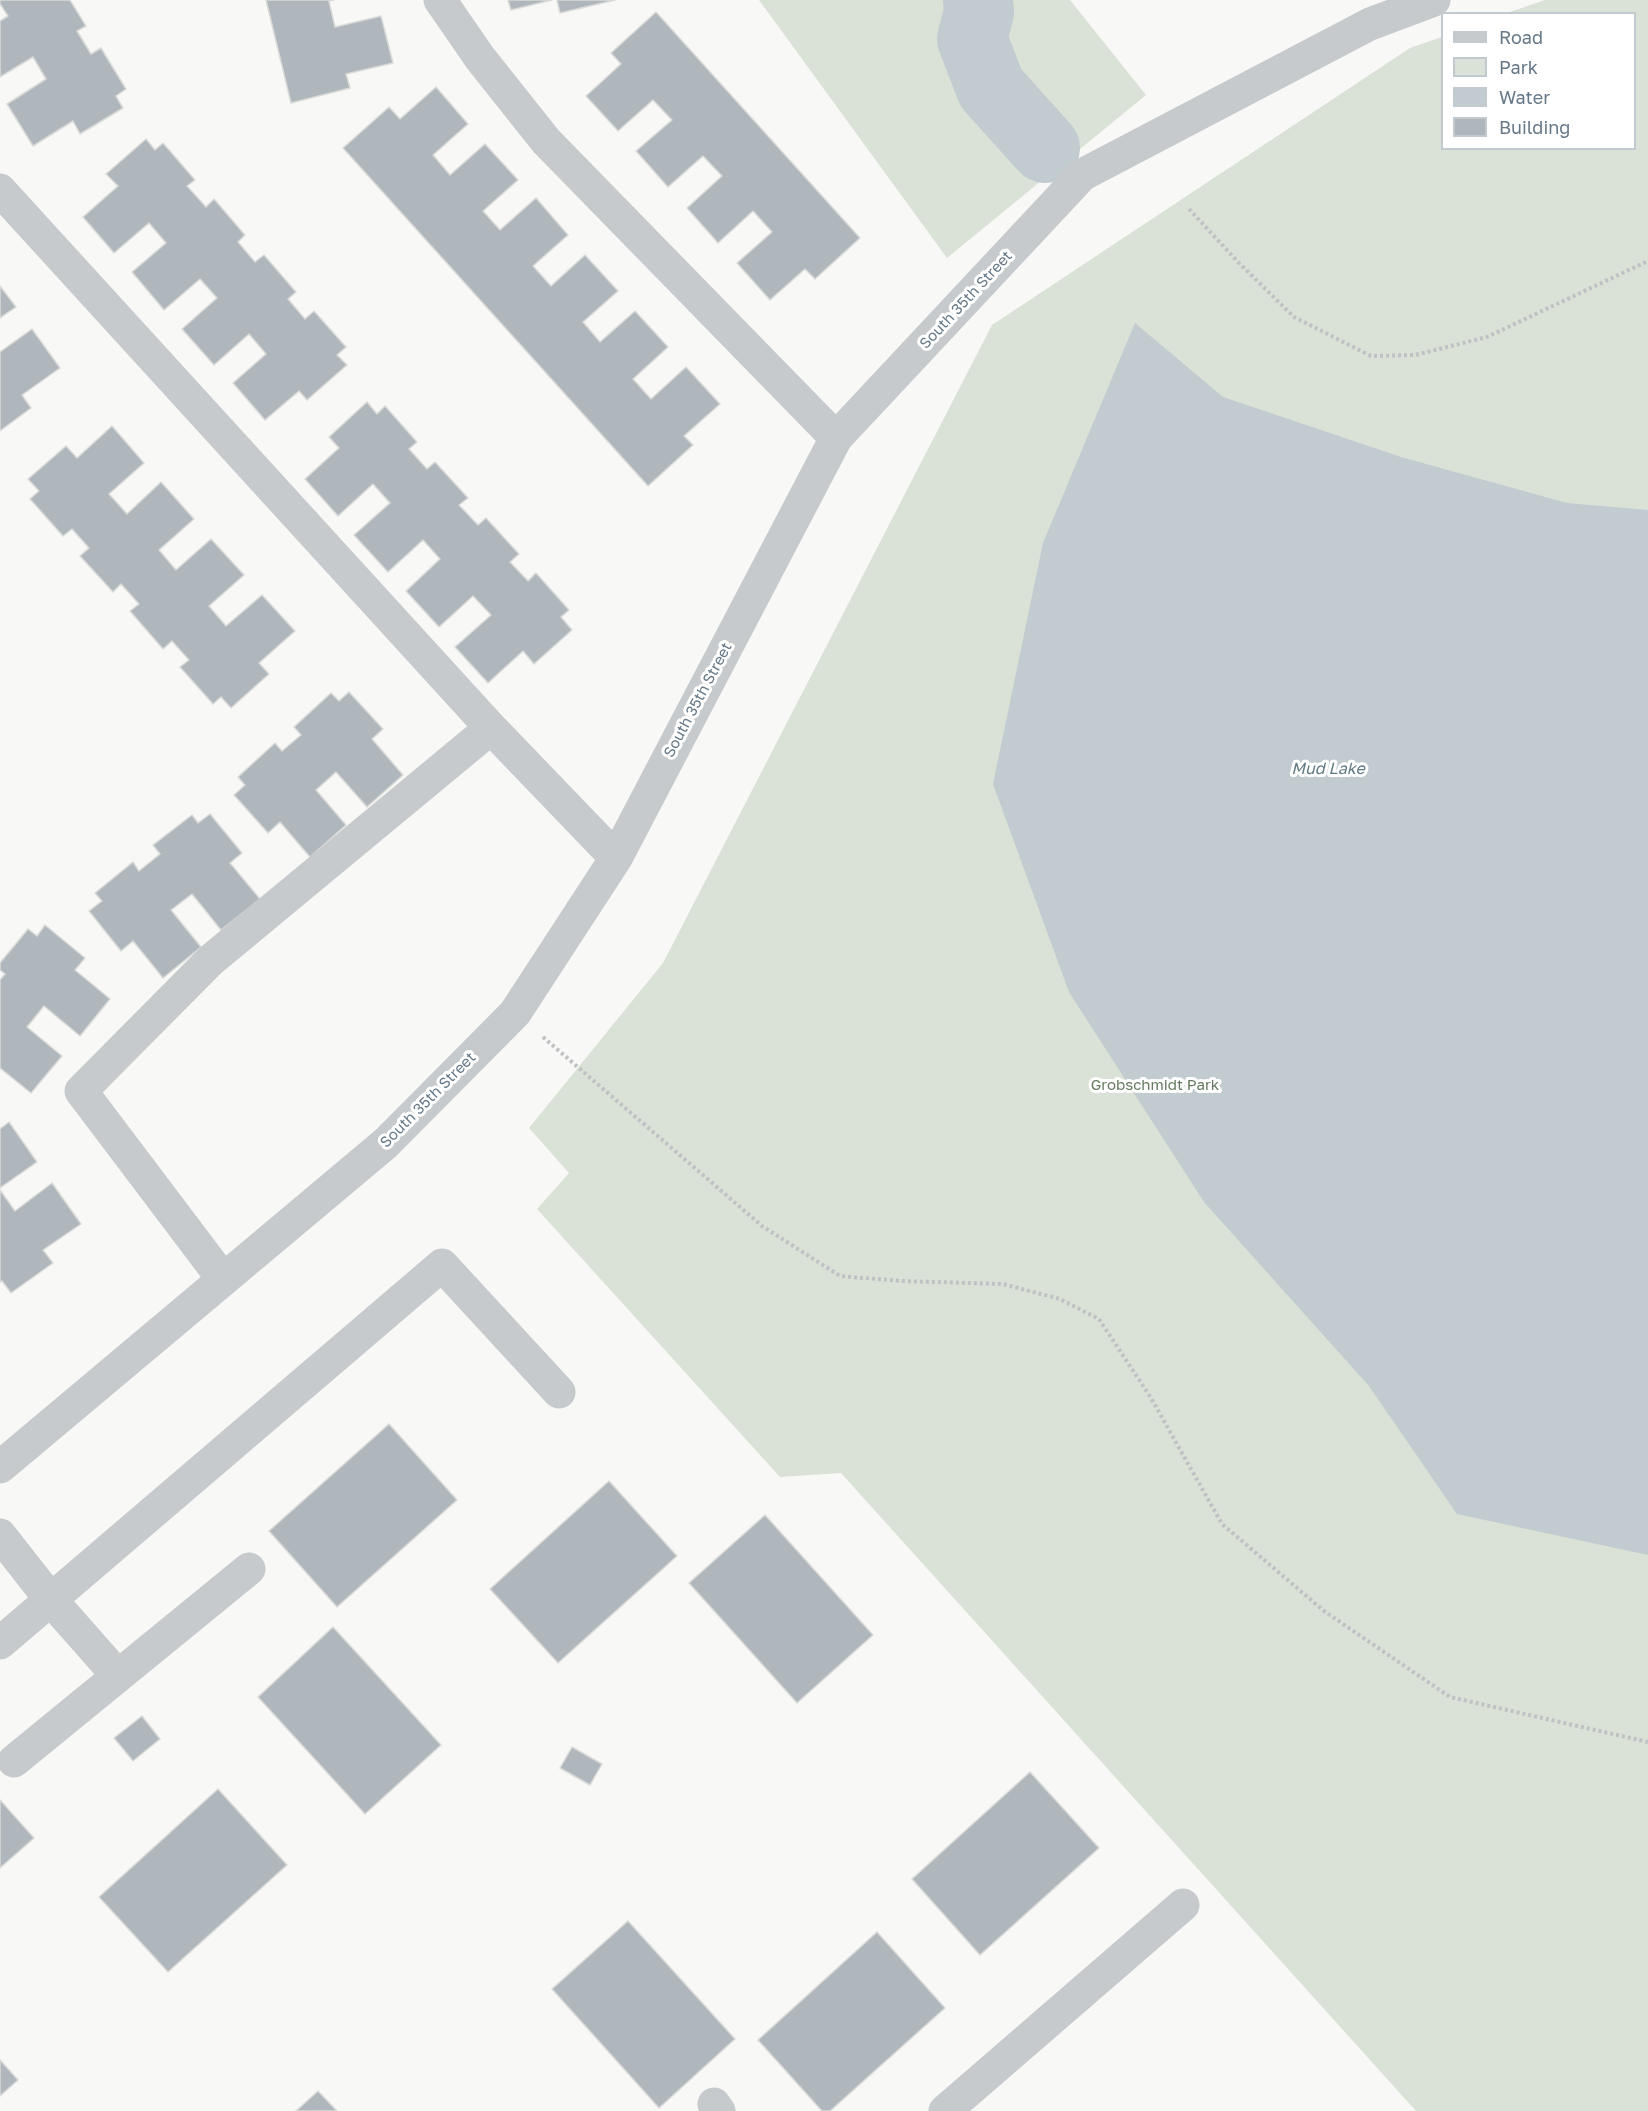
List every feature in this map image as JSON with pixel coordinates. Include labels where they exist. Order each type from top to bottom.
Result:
[{"type":"street","points":[[440,0],[480,58],[546,141],[837,438]]},
{"type":"street","name":"South 35th Street","points":[[0,1467],[386,1143],[515,1013],[616,858],[837,438],[1082,175],[1365,12],[1434,0]]},
{"type":"street","points":[[0,190],[491,728],[616,858]]},
{"type":"street","points":[[223,1279],[81,1091],[211,960],[491,728]]},
{"type":"street","points":[[0,1643],[442,1265],[559,1392]]},
{"type":"street","points":[[0,1535],[51,1600],[118,1676]]},
{"type":"street","points":[[14,1761],[249,1569]]},
{"type":"street","points":[[945,2111],[1183,1905]]},
{"type":"path","points":[[1188,209],[1294,317],[1371,356],[1414,355],[1487,337],[1648,261]]},
{"type":"path","points":[[515,1013],[762,1226],[840,1276],[901,1281],[1003,1284],[1060,1299],[1099,1319],[1151,1398],[1222,1524],[1324,1611],[1450,1696],[1648,1742]]},
{"type":"green space","points":[[759,0],[1070,0],[1146,95],[947,258]]},
{"type":"green space","name":"Grobschmidt Park","points":[[1545,0],[1648,0],[1648,2111],[1416,2111],[841,1473],[780,1477],[537,1209],[569,1173],[529,1128],[663,963],[992,325],[1410,48],[1441,37],[1441,150],[1636,150],[1636,12],[1510,12]]},
{"type":"water","name":"Mud Lake","points":[[1135,323],[1223,397],[1401,457],[1567,503],[1648,510],[1648,1555],[1457,1514],[1369,1386],[1204,1202],[1069,992],[993,784],[1043,543]]},
{"type":"building","points":[[0,0],[70,0],[86,26],[77,31],[91,54],[101,48],[126,89],[116,96],[123,108],[80,134],[73,121],[33,146],[7,104],[46,79],[33,57],[0,77],[0,21],[8,16]]},
{"type":"building","points":[[266,0],[334,0],[329,1],[335,27],[381,16],[393,63],[346,74],[350,88],[291,103]]},
{"type":"building","points":[[508,0],[552,0],[511,10]]},
{"type":"building","points":[[557,0],[615,0],[560,13]]},
{"type":"building","points":[[656,12],[860,238],[815,279],[805,269],[770,300],[737,263],[772,232],[753,211],[718,243],[687,208],[722,176],[703,156],[668,187],[636,151],[672,120],[653,100],[618,131],[586,96],[621,64],[611,53]]},
{"type":"building","points":[[436,87],[468,124],[433,155],[450,175],[485,144],[518,180],[483,211],[500,230],[536,198],[568,235],[533,266],[551,286],[585,255],[618,291],[583,322],[600,342],[635,311],[668,347],[633,379],[651,399],[686,367],[720,404],[684,436],[693,445],[648,486],[343,148],[389,107],[400,119]]},
{"type":"building","points":[[146,139],[155,150],[163,143],[195,180],[187,186],[206,207],[214,199],[245,235],[238,242],[255,262],[264,255],[296,292],[288,299],[305,319],[314,311],[346,347],[337,355],[347,365],[307,400],[299,391],[265,420],[233,383],[266,354],[249,334],[214,365],[182,329],[217,298],[200,279],[164,310],[132,272],[166,243],[149,223],[114,253],[83,217],[118,186],[106,174]]},
{"type":"building","points":[[0,286],[16,307],[0,318]]},
{"type":"building","points":[[32,329],[60,368],[22,395],[31,408],[0,431],[0,352]]},
{"type":"building","points":[[367,402],[377,414],[385,406],[417,442],[409,449],[427,469],[435,462],[468,498],[459,505],[478,525],[486,518],[519,554],[510,562],[528,581],[536,573],[569,610],[561,617],[572,630],[534,664],[523,651],[488,683],[455,647],[491,615],[473,596],[439,627],[406,591],[440,559],[423,540],[388,572],[354,535],[390,503],[373,484],[338,516],[305,479],[339,448],[329,437]]},
{"type":"building","points":[[112,426],[144,463],[109,494],[127,514],[161,482],[194,519],[159,550],[176,570],[211,539],[244,575],[209,606],[226,626],[262,595],[295,631],[259,663],[269,674],[231,708],[221,697],[213,704],[180,667],[189,660],[172,641],[163,649],[130,611],[139,604],[121,584],[113,592],[80,556],[89,548],[72,529],[63,536],[30,499],[39,491],[28,479],[66,446],[77,458]]},
{"type":"building","points":[[349,692],[383,729],[372,739],[403,775],[367,807],[336,772],[316,790],[346,825],[310,857],[280,822],[268,833],[234,795],[245,785],[238,777],[275,743],[282,751],[301,735],[294,727],[331,693],[339,701]]},
{"type":"building","points":[[210,814],[242,853],[230,863],[260,899],[221,930],[192,894],[171,910],[201,947],[163,978],[133,941],[121,951],[89,911],[102,901],[95,893],[133,862],[139,871],[160,854],[153,845],[192,815],[198,823]]},
{"type":"building","points":[[45,925],[85,958],[75,970],[110,999],[80,1036],[44,1006],[27,1027],[62,1056],[31,1093],[0,1068],[0,980],[5,974],[0,970],[0,963],[28,929],[37,936]]},
{"type":"building","points":[[9,1122],[37,1162],[0,1188],[0,1129]]},
{"type":"building","points":[[52,1183],[81,1224],[43,1250],[53,1263],[11,1293],[2,1281],[0,1282],[0,1190],[15,1211]]},
{"type":"building","points":[[389,1424],[457,1500],[337,1607],[269,1531]]},
{"type":"building","points":[[609,1481],[677,1556],[558,1663],[490,1589]]},
{"type":"building","points":[[765,1515],[873,1635],[797,1703],[689,1583]]},
{"type":"building","points":[[333,1627],[441,1745],[365,1814],[258,1697]]},
{"type":"building","points":[[142,1716],[160,1739],[133,1761],[114,1738]]},
{"type":"building","points":[[572,1747],[602,1764],[590,1785],[560,1768]]},
{"type":"building","points":[[1030,1772],[1099,1848],[980,1955],[912,1879]]},
{"type":"building","points":[[218,1789],[287,1865],[168,1972],[99,1897]]},
{"type":"building","points":[[0,1800],[34,1838],[0,1868]]},
{"type":"building","points":[[628,1921],[735,2039],[659,2108],[552,1989]]},
{"type":"building","points":[[877,1932],[945,2008],[830,2111],[822,2111],[758,2040]]},
{"type":"building","points":[[0,2060],[18,2080],[0,2096]]},
{"type":"building","points":[[318,2091],[337,2111],[296,2111]]},
{"type":"waterway","points":[[978,0],[979,12],[972,39],[991,88],[1045,148]]}]
